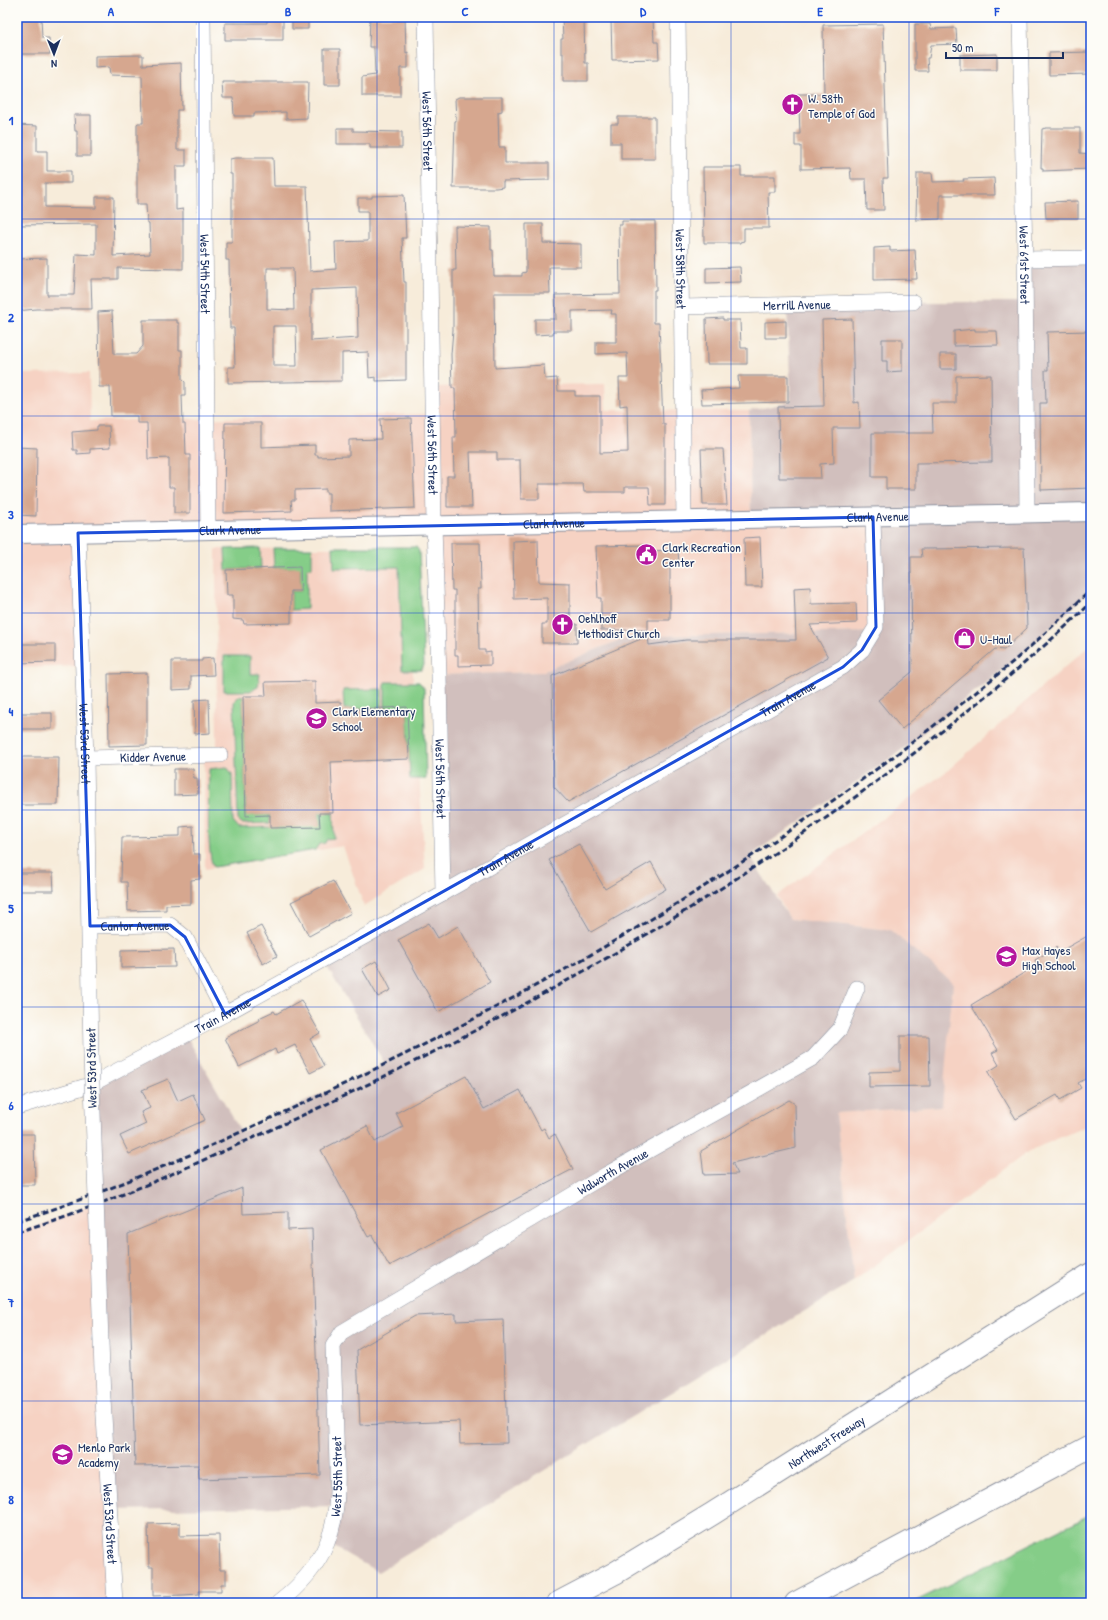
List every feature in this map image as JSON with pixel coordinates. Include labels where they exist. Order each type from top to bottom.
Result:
[{"type":"highway","name":"Northwest Freeway","points":[[558,1603],[615,1573],[712,1514],[1091,1274]]},
{"type":"highway","points":[[796,1603],[1091,1446]]},
{"type":"street","name":"West 54th Street","points":[[203,17],[208,530]]},
{"type":"street","name":"West 56th Street","points":[[426,17],[434,526],[439,675],[443,893]]},
{"type":"street","name":"West 58th Street","points":[[678,17],[684,521]]},
{"type":"street","name":"West 61st Street","points":[[1020,17],[1025,259],[1027,514]]},
{"type":"street","points":[[1025,259],[1091,258]]},
{"type":"street","name":"Merrill Avenue","points":[[682,307],[913,302]]},
{"type":"street","name":"Clark Avenue","points":[[17,534],[1091,512]]},
{"type":"street","name":"Train Avenue","points":[[17,1108],[90,1085],[225,1014],[443,893],[843,667],[862,650],[876,627],[874,517]]},
{"type":"street","name":"West 53rd Street","points":[[78,533],[86,758],[91,1055],[103,1399],[115,1603]]},
{"type":"street","name":"Kidder Avenue","points":[[86,758],[220,755]]},
{"type":"street","name":"Cantor Avenue","points":[[90,926],[170,925],[185,937],[225,1014]]},
{"type":"street","name":"Walworth Avenue","points":[[342,1332],[607,1174],[813,1058],[840,1029],[857,988]]},
{"type":"street","name":"West 55th Street","points":[[278,1603],[296,1590],[314,1567],[327,1543],[334,1520],[338,1477],[333,1346],[342,1332]]},
{"type":"highlighted area","points":[[873,517],[876,627],[862,650],[843,667],[225,1014],[185,937],[170,925],[90,926],[78,533]]},
{"type":"shaded area","points":[[1091,258],[1091,590],[1023,653],[899,752],[750,856],[790,919],[890,930],[953,983],[942,1106],[836,1113],[854,1281],[378,1572],[327,1543],[336,1506],[110,1510],[91,1083],[186,1035],[241,1132],[385,1064],[323,960],[443,893],[439,675],[542,672],[617,641],[628,638],[656,636],[873,632],[873,517],[751,520],[749,411],[791,402],[787,305],[913,302],[1025,302],[1025,259]]},
{"type":"shaded area","points":[[89,373],[90,421],[431,414],[431,387],[605,384],[606,410],[749,411],[751,520],[873,517],[873,632],[656,636],[628,638],[617,641],[542,672],[439,675],[433,527],[78,533],[82,666],[17,668],[17,374]]},
{"type":"shaded area","name":"Clark Elementary School","points":[[410,547],[413,682],[425,869],[364,906],[343,846],[205,869],[204,755],[217,754],[216,549]]},
{"type":"shaded area","name":"Max Hayes High School","points":[[1091,644],[1091,1124],[1029,1151],[854,1281],[836,1113],[942,1106],[890,930],[790,919],[777,896],[947,771]]},
{"type":"shaded area","name":"Menlo Park Academy","points":[[96,1204],[115,1603],[17,1603],[17,1232]]},
{"type":"green space","points":[[333,547],[416,547],[419,551],[424,665],[421,670],[402,670],[399,567],[334,568]]},
{"type":"green space","points":[[260,548],[261,568],[226,570],[225,549]]},
{"type":"green space","points":[[273,548],[312,548],[312,568],[307,568],[307,609],[291,610],[291,591],[301,591],[300,568],[274,568]]},
{"type":"green space","points":[[224,656],[250,656],[250,674],[260,674],[258,687],[250,691],[224,691]]},
{"type":"green space","points":[[385,682],[419,682],[424,688],[426,779],[410,779],[407,707],[385,708]]},
{"type":"green space","points":[[382,689],[382,708],[344,709],[343,690]]},
{"type":"green space","points":[[243,696],[246,815],[270,815],[270,823],[243,824],[238,820],[234,702],[238,697]]},
{"type":"green space","points":[[227,767],[232,774],[233,821],[239,828],[320,826],[319,813],[333,813],[334,838],[327,839],[325,843],[319,844],[315,850],[214,867],[211,861],[209,837],[209,769]]},
{"type":"green space","points":[[1091,1514],[1091,1603],[912,1603],[914,1602]]},
{"type":"building","points":[[17,17],[41,17],[42,38],[49,38],[50,54],[17,54]]},
{"type":"building","points":[[292,17],[308,17],[308,29],[292,29]]},
{"type":"building","points":[[370,17],[405,17],[408,68],[400,68],[400,96],[362,96],[362,77],[375,75],[374,47],[369,47]]},
{"type":"building","points":[[562,17],[582,17],[584,19],[585,63],[588,63],[588,81],[563,81],[563,53],[561,53],[561,39],[563,39]]},
{"type":"building","points":[[653,18],[654,42],[658,42],[659,59],[612,60],[611,19]]},
{"type":"building","points":[[267,20],[283,20],[283,40],[225,40],[225,23],[267,23]]},
{"type":"building","points":[[883,24],[888,178],[883,178],[884,210],[867,210],[866,179],[851,179],[850,168],[801,169],[801,146],[795,146],[795,134],[800,134],[797,94],[824,94],[823,25]]},
{"type":"building","points":[[915,24],[930,24],[931,29],[956,28],[957,44],[931,45],[929,58],[927,58],[928,71],[915,71]]},
{"type":"building","points":[[324,49],[340,49],[340,85],[324,85]]},
{"type":"building","points":[[1091,52],[1091,74],[1049,75],[1049,53]]},
{"type":"building","points":[[997,54],[997,70],[960,70],[960,55]]},
{"type":"building","points":[[143,55],[143,65],[181,63],[182,110],[177,110],[177,150],[186,150],[186,166],[176,166],[176,210],[183,209],[183,269],[118,268],[118,279],[91,279],[92,309],[36,309],[17,311],[17,259],[47,258],[47,295],[74,295],[76,254],[96,255],[96,224],[17,225],[17,125],[37,126],[37,151],[47,151],[47,171],[71,171],[71,183],[45,183],[45,207],[96,208],[96,197],[114,197],[113,256],[150,254],[149,223],[147,223],[146,204],[137,204],[137,124],[143,123],[142,76],[110,75],[109,67],[95,68],[95,56]]},
{"type":"building","points":[[222,82],[308,82],[307,118],[286,119],[286,112],[254,113],[254,116],[234,116],[233,98],[223,98]]},
{"type":"building","points":[[459,97],[502,97],[502,111],[498,112],[499,147],[505,147],[505,163],[549,163],[549,180],[503,181],[503,187],[496,188],[453,188],[456,121],[455,99]]},
{"type":"building","points":[[74,115],[91,115],[91,156],[77,156],[77,131],[75,131]]},
{"type":"building","points":[[618,117],[655,117],[655,159],[621,159],[621,143],[611,143],[611,124],[618,124]]},
{"type":"building","points":[[337,128],[353,128],[353,131],[402,132],[402,148],[370,148],[370,144],[337,144]]},
{"type":"building","points":[[1080,128],[1080,153],[1090,154],[1091,169],[1043,171],[1043,168],[1041,168],[1042,129]]},
{"type":"building","points":[[273,158],[274,186],[307,186],[310,271],[336,269],[335,242],[368,241],[368,211],[358,211],[358,198],[404,195],[406,238],[402,238],[404,282],[406,282],[406,380],[376,381],[376,377],[369,378],[368,352],[342,353],[342,381],[228,383],[228,367],[235,367],[234,328],[230,328],[229,260],[226,260],[226,242],[232,242],[232,174],[230,174],[230,159]],"holes":[[[267,268],[293,268],[294,310],[267,309]],[[357,288],[358,338],[311,341],[311,290]],[[273,326],[296,326],[297,366],[273,366]]]},
{"type":"building","points":[[703,167],[741,167],[741,176],[775,176],[775,192],[768,192],[769,228],[744,228],[744,241],[740,243],[704,243]]},
{"type":"building","points":[[917,173],[932,173],[933,182],[994,178],[995,195],[940,195],[940,219],[916,220]]},
{"type":"building","points":[[1078,201],[1078,218],[1046,218],[1045,202]]},
{"type":"building","points":[[622,221],[655,221],[656,290],[654,290],[654,323],[659,323],[663,424],[665,424],[665,505],[650,505],[649,487],[625,487],[625,492],[584,492],[583,484],[539,484],[539,499],[521,499],[520,460],[497,460],[497,452],[470,452],[472,507],[447,507],[447,476],[454,476],[453,437],[456,437],[455,388],[452,388],[451,354],[453,330],[453,270],[456,270],[455,226],[491,227],[491,250],[493,250],[494,276],[522,276],[522,273],[526,272],[526,224],[543,224],[543,243],[581,244],[581,267],[549,267],[550,293],[494,293],[495,368],[544,365],[545,379],[557,378],[558,391],[575,391],[575,396],[600,396],[600,453],[628,452],[627,405],[620,406],[619,378],[628,378],[627,353],[596,354],[596,342],[616,342],[616,314],[611,314],[612,310],[572,311],[572,331],[553,331],[553,334],[535,335],[535,319],[556,319],[555,295],[620,294],[619,225],[622,225]]},
{"type":"building","points":[[890,247],[890,251],[915,250],[917,279],[874,280],[874,248]]},
{"type":"building","points":[[740,267],[741,282],[706,283],[706,268]]},
{"type":"building","points":[[112,311],[114,354],[136,354],[143,346],[143,320],[177,320],[177,323],[179,323],[179,350],[182,350],[182,379],[185,382],[185,395],[182,395],[183,424],[185,424],[186,455],[190,455],[190,513],[174,513],[174,487],[169,487],[169,458],[148,459],[147,423],[137,423],[137,416],[111,416],[110,387],[99,387],[98,312]]},
{"type":"building","points":[[723,318],[723,320],[740,320],[741,348],[747,348],[747,364],[707,364],[706,319]]},
{"type":"building","points":[[852,319],[854,403],[859,402],[860,428],[833,428],[834,463],[820,464],[821,478],[779,478],[778,407],[824,406],[822,320]]},
{"type":"building","points":[[786,321],[786,338],[765,338],[765,322]]},
{"type":"building","points":[[975,329],[975,331],[997,331],[998,345],[954,346],[954,331]]},
{"type":"building","points":[[1091,331],[1091,488],[1041,490],[1040,403],[1046,403],[1045,370],[1048,370],[1047,332]]},
{"type":"building","points":[[882,339],[902,339],[902,371],[887,372],[887,361],[882,361]]},
{"type":"building","points":[[940,354],[956,354],[956,369],[940,369]]},
{"type":"building","points":[[991,375],[992,462],[916,463],[916,489],[886,489],[886,477],[872,477],[872,433],[933,433],[932,403],[956,403],[956,376]]},
{"type":"building","points":[[738,376],[788,376],[788,402],[702,404],[701,390],[739,388]]},
{"type":"building","points":[[411,418],[415,508],[329,511],[329,493],[326,493],[326,489],[295,490],[295,500],[291,500],[292,511],[224,513],[225,423],[261,423],[261,447],[315,445],[315,455],[318,455],[318,457],[349,456],[349,440],[381,439],[380,419]]},
{"type":"building","points":[[97,426],[109,426],[110,448],[90,449],[90,453],[77,454],[77,450],[73,450],[72,432],[97,430]]},
{"type":"building","points":[[17,447],[37,448],[36,516],[17,515]]},
{"type":"building","points":[[701,449],[723,449],[727,505],[703,505]]},
{"type":"building","points":[[760,537],[762,587],[745,587],[744,538]]},
{"type":"building","points":[[538,540],[539,582],[570,583],[570,624],[577,624],[577,643],[542,643],[542,624],[547,624],[547,598],[514,599],[513,541]]},
{"type":"building","points":[[451,543],[480,543],[481,589],[478,589],[479,650],[485,650],[485,653],[491,652],[491,665],[458,666],[458,655],[455,655],[455,590],[452,590]]},
{"type":"building","points":[[647,545],[647,551],[678,550],[679,563],[670,564],[670,620],[648,620],[648,630],[601,630],[601,598],[598,598],[596,546]]},
{"type":"building","name":"U-Haul","points":[[1024,548],[1027,628],[1004,650],[995,649],[902,729],[878,700],[912,672],[911,557],[922,557],[921,549]]},
{"type":"building","points":[[300,567],[301,591],[291,591],[291,623],[244,624],[243,620],[233,619],[233,595],[227,595],[226,570]]},
{"type":"building","points":[[810,587],[811,604],[856,603],[857,623],[810,625],[828,657],[568,802],[554,787],[552,676],[648,636],[649,645],[686,640],[796,640],[794,588]]},
{"type":"building","points":[[17,644],[55,644],[55,662],[17,663]]},
{"type":"building","points":[[213,658],[214,675],[191,676],[191,689],[172,690],[172,661],[202,661],[202,659]]},
{"type":"building","points":[[147,673],[147,745],[109,746],[108,674]]},
{"type":"building","points":[[315,681],[315,703],[341,702],[341,710],[407,707],[409,759],[331,762],[333,813],[319,813],[320,827],[270,828],[270,815],[246,816],[243,696],[266,696],[265,682]]},
{"type":"building","points":[[209,699],[210,733],[195,734],[194,700]]},
{"type":"building","points":[[17,713],[52,713],[52,729],[17,729]]},
{"type":"building","points":[[17,757],[59,757],[58,805],[17,805]]},
{"type":"building","points":[[174,769],[193,769],[194,778],[197,778],[198,794],[174,795]]},
{"type":"building","points":[[193,826],[194,854],[200,854],[200,879],[191,880],[191,904],[166,905],[166,910],[128,911],[127,882],[121,882],[122,837],[180,836],[180,827]]},
{"type":"building","points":[[579,844],[605,889],[651,862],[666,889],[591,932],[549,860]]},
{"type":"building","points":[[17,873],[53,873],[54,891],[17,891]]},
{"type":"building","points":[[333,881],[351,913],[309,936],[291,902]]},
{"type":"building","points":[[429,923],[438,938],[458,926],[490,982],[438,1012],[398,940]]},
{"type":"building","points":[[261,926],[277,956],[263,964],[247,933]]},
{"type":"building","points":[[1091,934],[1091,1076],[1078,1083],[1081,1088],[1060,1100],[1057,1095],[1016,1119],[988,1072],[999,1065],[992,1053],[998,1050],[971,1005],[1037,965],[1035,960],[1056,947],[1059,952]]},
{"type":"building","points":[[174,949],[175,967],[121,968],[121,950]]},
{"type":"building","points":[[376,961],[391,990],[378,997],[362,969]]},
{"type":"building","points":[[301,1000],[320,1033],[310,1039],[324,1066],[310,1073],[295,1045],[277,1054],[275,1049],[239,1067],[225,1038],[260,1020],[259,1018],[274,1011],[276,1014]]},
{"type":"building","points":[[900,1036],[929,1036],[930,1086],[869,1087],[869,1072],[900,1071]]},
{"type":"building","points":[[466,1076],[484,1109],[520,1090],[541,1130],[544,1128],[549,1138],[555,1134],[573,1169],[389,1266],[372,1235],[368,1237],[321,1150],[367,1126],[375,1142],[403,1127],[396,1113]]},
{"type":"building","points":[[168,1079],[178,1101],[193,1094],[205,1120],[129,1154],[120,1136],[146,1124],[141,1112],[150,1108],[142,1090]]},
{"type":"building","points":[[789,1100],[795,1104],[796,1148],[732,1163],[738,1174],[704,1175],[701,1151]]},
{"type":"building","points":[[17,1134],[34,1134],[35,1185],[17,1185]]},
{"type":"building","points":[[242,1188],[243,1214],[288,1212],[288,1230],[312,1229],[320,1475],[199,1479],[198,1465],[135,1466],[128,1234]]},
{"type":"building","points":[[456,1314],[456,1321],[503,1319],[507,1443],[460,1444],[459,1421],[360,1425],[357,1350],[415,1316]]},
{"type":"building","points":[[180,1523],[180,1536],[219,1535],[220,1570],[226,1570],[226,1584],[221,1584],[221,1591],[199,1591],[199,1594],[153,1596],[153,1567],[149,1567],[148,1524]]},
{"type":"railway","points":[[17,1221],[54,1209],[128,1181],[201,1150],[308,1101],[497,1007],[589,956],[680,902],[769,844],[856,784],[940,721],[1022,654],[1091,590]]},
{"type":"railway","points":[[17,1232],[93,1206],[167,1176],[314,1110],[419,1059],[522,1005],[623,948],[723,887],[819,822],[913,754],[1004,681],[1091,603]]},
{"type":"place","name":"W. 58th Temple of God","points":[[793,105]]},
{"type":"place","name":"Clark Recreation Center","points":[[647,554]]},
{"type":"place","name":"Oehlhoff Methodist Church","points":[[562,625]]},
{"type":"place","name":"U-Haul","points":[[964,639]]},
{"type":"place","name":"Clark Elementary School","points":[[316,718]]},
{"type":"place","name":"Max Hayes High School","points":[[1006,957]]},
{"type":"place","name":"Menlo Park Academy","points":[[62,1454]]}]
